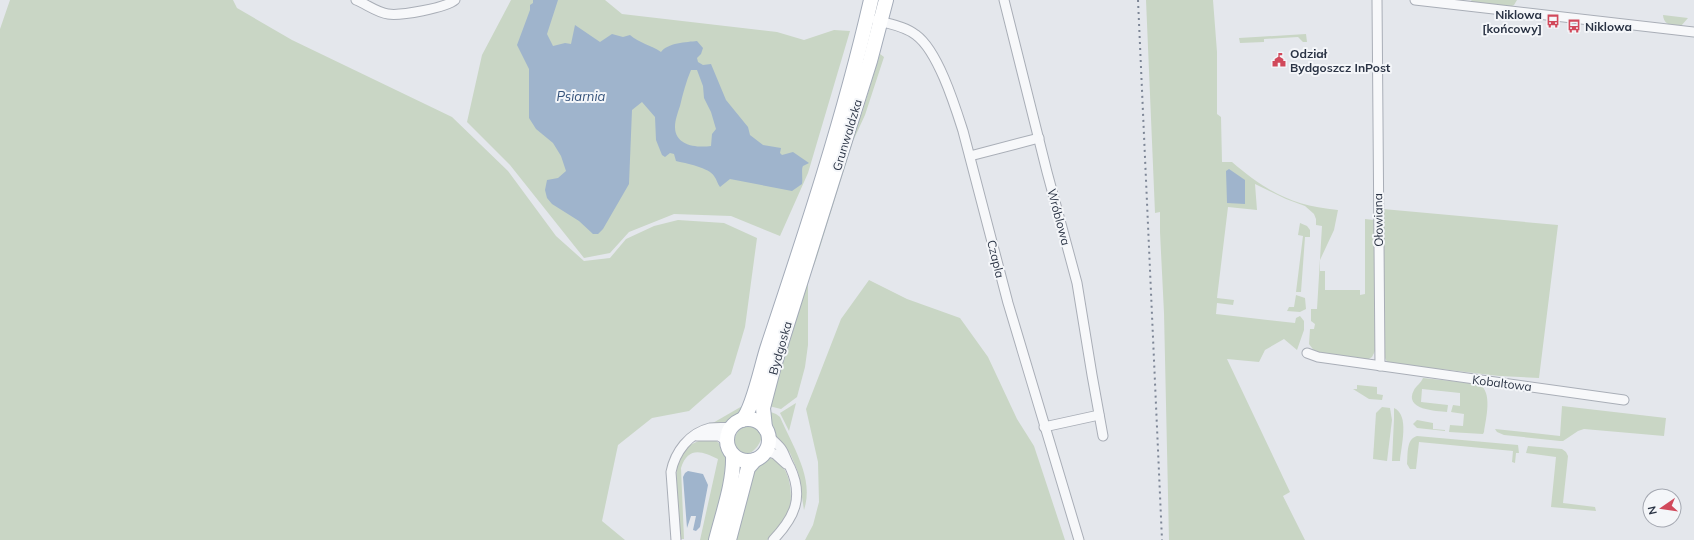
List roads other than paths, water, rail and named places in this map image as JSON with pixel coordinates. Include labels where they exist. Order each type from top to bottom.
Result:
[{"type":"main road","name":"Grunwaldzka","points":[[800,266],[856,64],[871,0]]},
{"type":"main road","name":"Grunwaldzka","points":[[800,266],[870,61],[886,0]]},
{"type":"main road","name":"Bydgoska","points":[[737,423],[749,411],[762,364],[800,266]]},
{"type":"main road","name":"Bydgoska","points":[[767,432],[763,408],[787,324],[800,266]]},
{"type":"main road","points":[[716,540],[734,466],[730,448],[729,431],[737,423],[755,420],[767,432],[769,442],[766,451],[748,468],[729,540]]},
{"type":"main road","points":[[730,448],[743,460],[755,460]]},
{"type":"street","points":[[356,0],[386,14],[399,14],[425,10],[453,2],[455,0]]},
{"type":"street","name":"Wróblowa","points":[[1004,0],[1078,283],[1103,436]]},
{"type":"street","name":"Ołowiana","points":[[1377,0],[1380,366]]},
{"type":"street","points":[[1415,0],[1694,32]]},
{"type":"street","name":"Czapla","points":[[867,18],[910,30],[921,39],[930,50],[954,104],[970,156],[1008,303],[1079,540]]},
{"type":"street","points":[[970,156],[1039,138]]},
{"type":"street","points":[[1307,353],[1318,357],[1380,366]]},
{"type":"street","name":"Kobaltowa","points":[[1380,366],[1624,400]]},
{"type":"street","points":[[1044,427],[1099,415]]},
{"type":"street","points":[[676,540],[671,487],[673,461],[682,447],[696,436],[711,428],[737,423]]},
{"type":"street","points":[[767,432],[782,450],[796,482],[796,506],[788,522],[773,540]]},
{"type":"street","points":[[696,436],[719,436],[730,448]]},
{"type":"street","points":[[766,451],[776,454],[789,467]]},
{"type":"water","name":"Psiarnia","points":[[533,0],[558,0],[547,34],[553,46],[565,43],[571,44],[575,25],[600,42],[612,34],[623,37],[630,35],[661,52],[672,45],[697,41],[703,48],[701,54],[697,58],[698,62],[703,65],[711,64],[726,100],[748,127],[750,135],[763,145],[781,148],[780,153],[782,155],[793,152],[809,163],[802,167],[802,184],[792,191],[730,179],[720,187],[712,173],[697,166],[676,161],[674,154],[670,153],[665,157],[662,155],[656,140],[655,117],[642,102],[632,110],[629,184],[603,229],[598,234],[593,234],[579,221],[552,204],[547,198],[545,190],[547,180],[558,178],[566,171],[561,156],[553,143],[536,129],[529,118],[529,69],[517,45],[530,10],[530,5],[533,3]],"holes":[[[691,70],[697,70],[703,86],[704,98],[711,112],[716,129],[712,134],[711,146],[693,146],[683,142],[676,133],[676,119],[686,83]]]},
{"type":"water","points":[[1229,169],[1245,180],[1245,204],[1227,203],[1226,171]]},
{"type":"water","points":[[688,471],[703,474],[708,485],[700,527],[696,531],[693,530],[696,516],[691,516],[687,528],[683,477]]},
{"type":"railway","points":[[1138,0],[1162,540]]},
{"type":"place","name":"Niklowa [końcowy]","points":[[1553,21]]},
{"type":"place","name":"Niklowa","points":[[1574,26]]},
{"type":"place","name":"Odział Bydgoszcz InPost","points":[[1279,60]]}]
